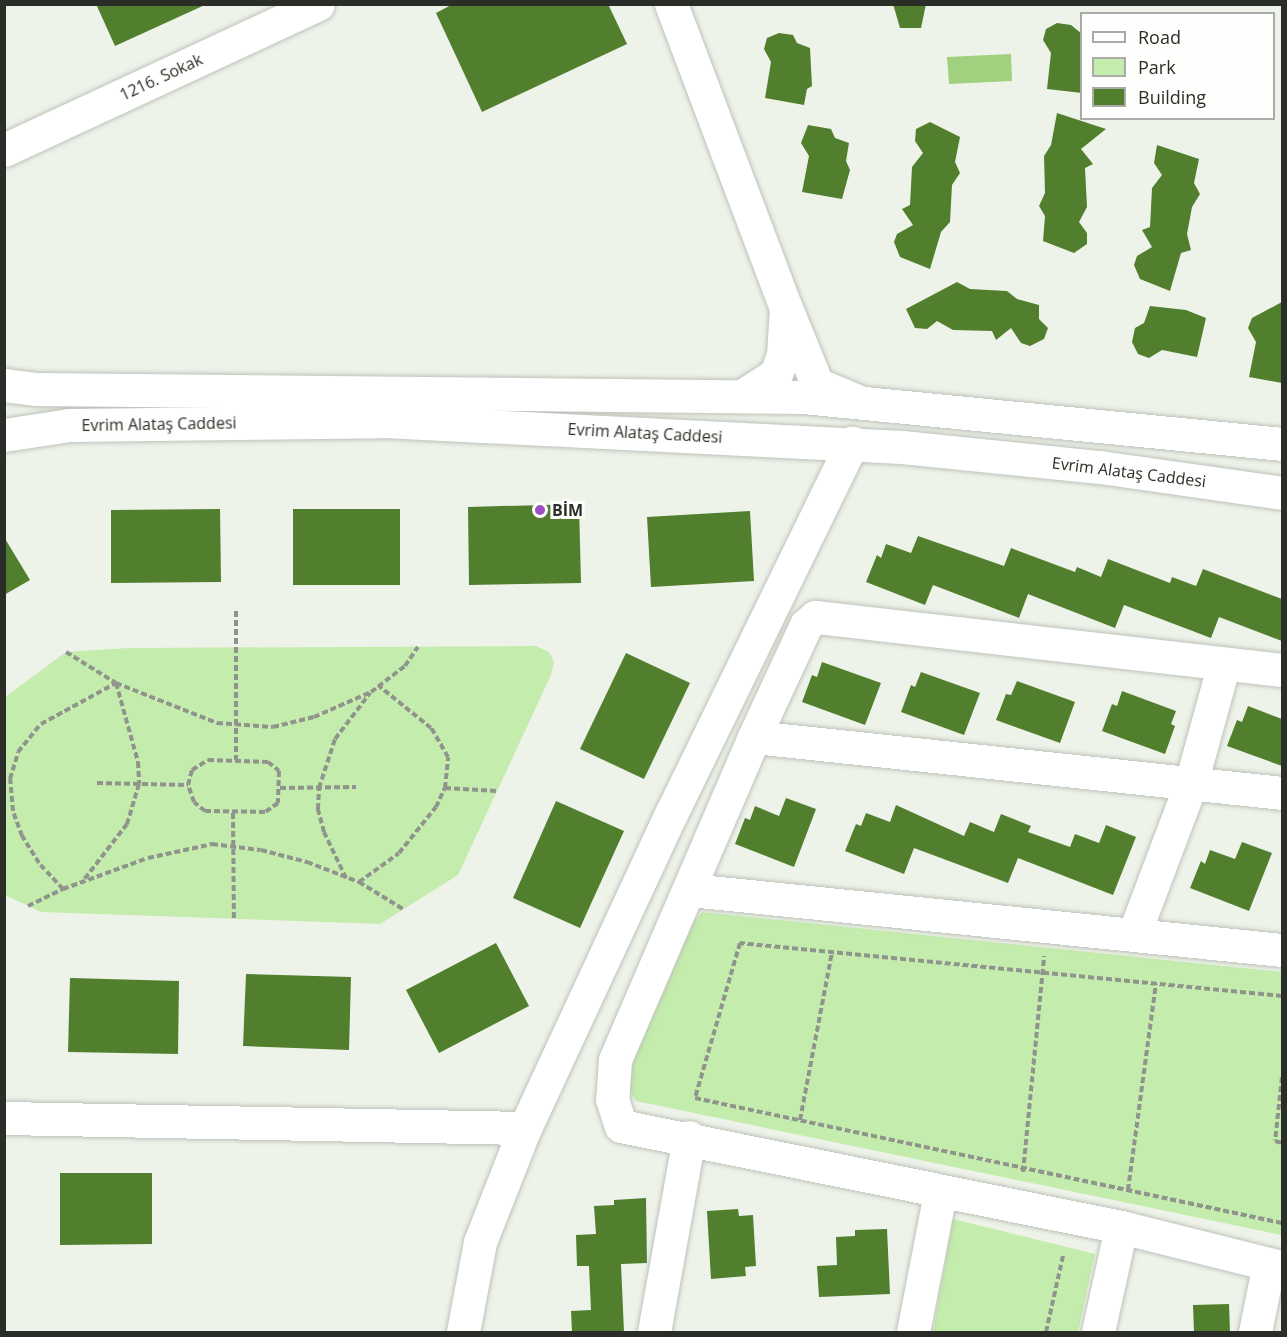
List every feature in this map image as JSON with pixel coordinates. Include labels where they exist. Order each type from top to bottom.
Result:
[{"type":"main road","name":"1216. Sokak","points":[[4,150],[318,4]]},
{"type":"main road","points":[[671,4],[817,384],[862,403]]},
{"type":"main road","points":[[742,396],[776,374],[783,356],[786,308]]},
{"type":"main road","name":"Evrim Alataş Caddesi","points":[[4,385],[742,396],[862,403],[1282,444]]},
{"type":"main road","name":"Evrim Alataş Caddesi","points":[[4,435],[69,425],[384,421],[852,443],[1100,467],[1282,493]]},
{"type":"main road","points":[[464,1332],[480,1242],[525,1128],[672,812],[852,443]]},
{"type":"main road","points":[[1255,1332],[1276,1265],[1121,1227],[940,1192],[689,1137],[621,1126],[612,1099],[615,1060],[754,737],[806,625],[815,617],[1282,670]]},
{"type":"main road","points":[[1134,934],[1191,783],[1224,663]]},
{"type":"main road","points":[[754,737],[1282,793]]},
{"type":"main road","points":[[690,890],[1282,950]]},
{"type":"main road","points":[[4,1118],[525,1128]]},
{"type":"main road","points":[[654,1332],[689,1137]]},
{"type":"main road","points":[[913,1332],[940,1192]]},
{"type":"main road","points":[[1098,1332],[1121,1227]]},
{"type":"path","points":[[236,611],[236,760]]},
{"type":"path","points":[[66,652],[116,682],[217,723],[273,727],[314,717],[370,692],[405,666],[418,647]]},
{"type":"path","points":[[63,889],[39,863],[22,836],[13,811],[7,779],[18,752],[41,724],[116,682]]},
{"type":"path","points":[[83,881],[127,824],[139,784],[138,762],[116,682]]},
{"type":"path","points":[[360,882],[399,853],[425,822],[445,788],[448,757],[431,728],[378,686]]},
{"type":"path","points":[[346,878],[324,832],[318,809],[319,788],[335,739],[370,692]]},
{"type":"path","points":[[208,760],[268,762],[279,771],[278,803],[265,812],[205,812],[194,802],[188,785],[192,770],[208,760]]},
{"type":"path","points":[[97,783],[188,785]]},
{"type":"path","points":[[280,788],[356,787]]},
{"type":"path","points":[[445,788],[497,791]]},
{"type":"path","points":[[233,813],[234,918]]},
{"type":"path","points":[[28,906],[63,889],[148,858],[213,844],[234,845],[307,862],[360,882],[403,909]]},
{"type":"path","points":[[1023,1170],[1044,973],[1045,925]]},
{"type":"path","points":[[1282,996],[740,943],[695,1098],[1023,1170],[1282,1223]]},
{"type":"path","points":[[800,1120],[832,952]]},
{"type":"path","points":[[1128,1190],[1156,984]]},
{"type":"path","points":[[1282,1077],[1275,1142],[1282,1143]]},
{"type":"path","points":[[1046,1332],[1063,1256]]},
{"type":"green space","points":[[536,646],[549,652],[554,662],[551,675],[458,875],[380,924],[41,912],[5,895],[5,697],[66,652],[128,648]]},
{"type":"green space","points":[[702,912],[1282,972],[1282,1235],[636,1101],[624,1082],[687,930]]},
{"type":"green space","points":[[953,1219],[1095,1254],[1078,1332],[933,1332]]},
{"type":"shaded area","points":[[1011,54],[1012,81],[949,84],[947,57]]},
{"type":"building","points":[[96,4],[207,4],[115,46]]},
{"type":"building","points":[[453,4],[608,4],[627,44],[482,112],[436,13]]},
{"type":"building","points":[[893,4],[926,4],[921,28],[900,28]]},
{"type":"building","points":[[1057,23],[1071,25],[1080,32],[1080,93],[1047,89],[1051,53],[1043,40],[1046,29]]},
{"type":"building","points":[[779,33],[793,35],[797,43],[810,48],[812,86],[807,89],[804,105],[765,98],[771,62],[764,49],[767,38]]},
{"type":"building","points":[[1057,113],[1106,129],[1081,149],[1093,164],[1085,168],[1087,207],[1079,222],[1087,233],[1087,244],[1074,253],[1043,241],[1045,216],[1039,206],[1045,193],[1044,156],[1051,145]]},
{"type":"building","points":[[930,122],[960,137],[955,162],[960,173],[952,185],[950,222],[941,232],[930,269],[900,257],[894,242],[897,234],[913,225],[902,209],[910,205],[912,167],[923,153],[915,141],[916,129]]},
{"type":"building","points":[[808,125],[831,129],[835,138],[849,143],[846,161],[850,170],[842,199],[802,192],[809,156],[801,143]]},
{"type":"building","points":[[1157,145],[1199,159],[1194,183],[1200,194],[1192,207],[1187,234],[1191,250],[1181,253],[1170,291],[1140,279],[1134,265],[1137,256],[1152,247],[1142,230],[1150,227],[1152,188],[1162,175],[1154,163]]},
{"type":"building","points":[[957,282],[970,289],[1007,291],[1017,299],[1039,305],[1039,319],[1048,328],[1044,339],[1030,346],[1021,343],[1011,328],[996,340],[992,331],[953,330],[937,321],[927,329],[915,328],[906,309]]},
{"type":"building","points":[[1282,302],[1282,383],[1249,377],[1256,342],[1248,328],[1252,318]]},
{"type":"building","points":[[1150,306],[1186,310],[1206,318],[1197,357],[1162,350],[1149,358],[1138,354],[1132,342],[1135,328],[1144,323]]},
{"type":"building","points":[[579,504],[581,583],[469,585],[468,507]]},
{"type":"building","points":[[220,509],[221,582],[111,583],[111,510]]},
{"type":"building","points":[[293,509],[400,509],[400,585],[293,585]]},
{"type":"building","points":[[750,511],[754,581],[651,587],[647,517]]},
{"type":"building","points":[[918,536],[1004,566],[1011,548],[1075,572],[1077,567],[1101,577],[1108,559],[1170,583],[1172,577],[1196,586],[1203,569],[1282,599],[1282,641],[1219,617],[1211,638],[1124,605],[1115,628],[1028,594],[1019,618],[933,585],[925,605],[866,582],[877,555],[881,558],[886,544],[911,553]]},
{"type":"building","points":[[4,537],[30,580],[4,595]]},
{"type":"building","points":[[626,653],[690,683],[644,779],[580,749]]},
{"type":"building","points":[[822,662],[881,683],[865,725],[802,702],[812,675],[817,677]]},
{"type":"building","points":[[921,672],[980,693],[964,735],[901,712],[911,685],[915,687]]},
{"type":"building","points":[[1017,681],[1075,702],[1060,743],[996,720],[1006,694],[1011,695]]},
{"type":"building","points":[[1122,691],[1176,711],[1171,724],[1175,726],[1165,754],[1102,731],[1112,704],[1117,706]]},
{"type":"building","points":[[1248,706],[1282,719],[1282,766],[1227,746],[1237,720],[1242,722]]},
{"type":"building","points":[[786,798],[816,809],[794,867],[735,844],[745,818],[750,820],[755,806],[779,816]]},
{"type":"building","points":[[556,801],[624,831],[580,928],[513,898]]},
{"type":"building","points":[[896,805],[964,836],[970,822],[994,832],[1001,814],[1031,826],[1028,832],[1070,847],[1075,834],[1099,843],[1106,825],[1136,837],[1113,895],[1018,858],[1008,883],[914,848],[904,874],[845,851],[856,824],[861,826],[866,813],[890,822]]},
{"type":"building","points":[[1242,842],[1272,853],[1249,911],[1190,888],[1201,861],[1205,864],[1210,850],[1235,859]]},
{"type":"building","points":[[496,943],[529,1006],[439,1053],[406,990]]},
{"type":"building","points":[[246,974],[351,977],[349,1050],[243,1046]]},
{"type":"building","points":[[70,978],[179,981],[178,1054],[68,1052]]},
{"type":"building","points":[[60,1173],[152,1173],[152,1244],[60,1245]]},
{"type":"building","points":[[646,1198],[647,1263],[621,1264],[624,1332],[572,1332],[571,1311],[591,1310],[589,1266],[577,1266],[576,1235],[596,1234],[594,1206],[614,1205],[614,1200]]},
{"type":"building","points":[[738,1209],[739,1216],[753,1215],[756,1266],[745,1267],[746,1276],[711,1279],[707,1211]]},
{"type":"building","points":[[887,1229],[890,1294],[819,1297],[817,1266],[837,1265],[836,1237],[855,1236],[855,1230]]},
{"type":"building","points":[[1229,1304],[1230,1332],[1194,1332],[1193,1305]]},
{"type":"place","name":"BİM","points":[[540,510]]}]
